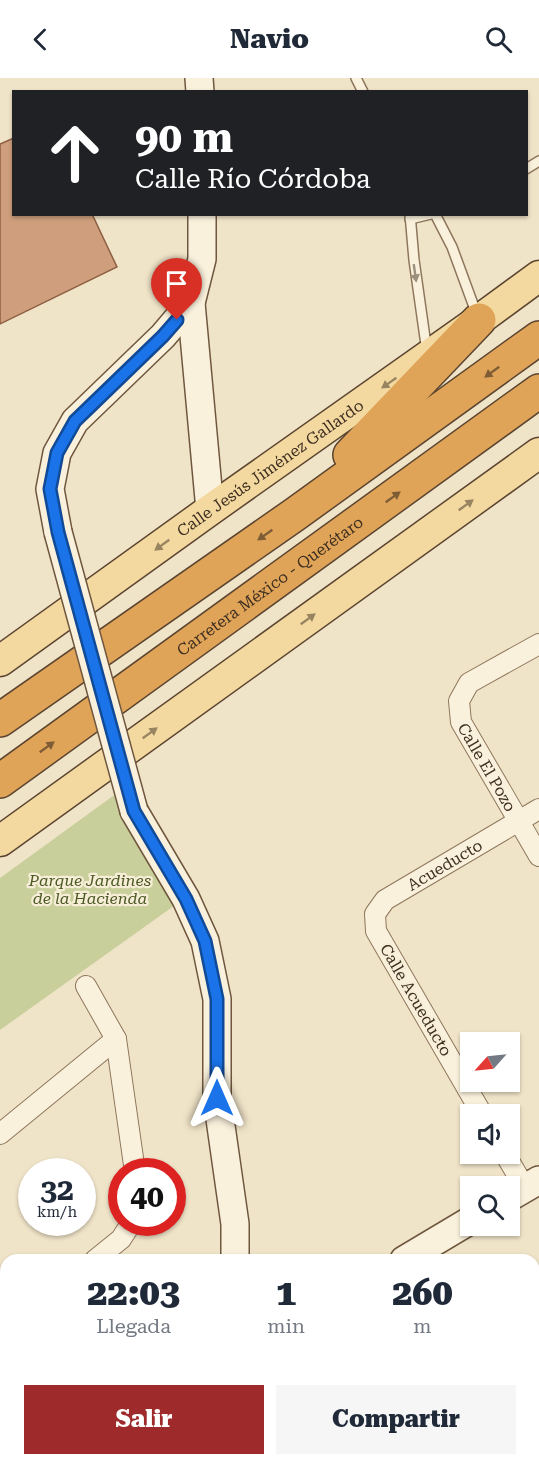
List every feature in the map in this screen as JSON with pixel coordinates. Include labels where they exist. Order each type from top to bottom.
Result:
[{"type":"highway","points":[[294,514],[479,320]]},
{"type":"highway","points":[[0,720],[294,514],[539,338]]},
{"type":"highway","name":"Carretera México - Querétaro","points":[[0,781],[539,391]]},
{"type":"main road","name":"Calle Jesús Jiménez Gallardo","points":[[0,661],[539,276]]},
{"type":"main road","points":[[0,841],[539,453]]},
{"type":"street","points":[[202,216],[202,260],[191,303],[210,510]]},
{"type":"street","points":[[191,303],[163,336],[75,421],[57,453],[50,489],[58,532],[134,811],[186,899],[205,941],[217,999],[217,1098],[235,1224],[235,1254]]},
{"type":"street","name":"Calle El Pozo","points":[[539,644],[469,683],[459,701],[461,722],[539,856]]},
{"type":"street","name":"Acueducto","points":[[375,914],[385,900],[539,809]]},
{"type":"street","name":"Calle Acueducto","points":[[375,914],[376,931],[476,1104]]},
{"type":"street","points":[[86,986],[116,1039],[133,1158]]},
{"type":"street","points":[[0,1134],[116,1039]]},
{"type":"street","points":[[511,1164],[525,1189]]},
{"type":"street","points":[[414,1254],[460,1227]]},
{"type":"street","points":[[102,1254],[123,1236]]},
{"type":"lane","points":[[434,216],[452,247],[479,320]]},
{"type":"lane","points":[[410,217],[427,356]]},
{"type":"green space","name":"Parque Jardines de la Hacienda","points":[[124,788],[185,898],[0,1030],[0,878]]},
{"type":"building","points":[[12,139],[12,216],[93,216],[117,267],[0,324],[0,144]]},
{"type":"route","points":[[177,320],[75,421],[57,453],[50,489],[58,532],[134,811],[186,899],[205,941],[217,999],[217,1098]]}]
